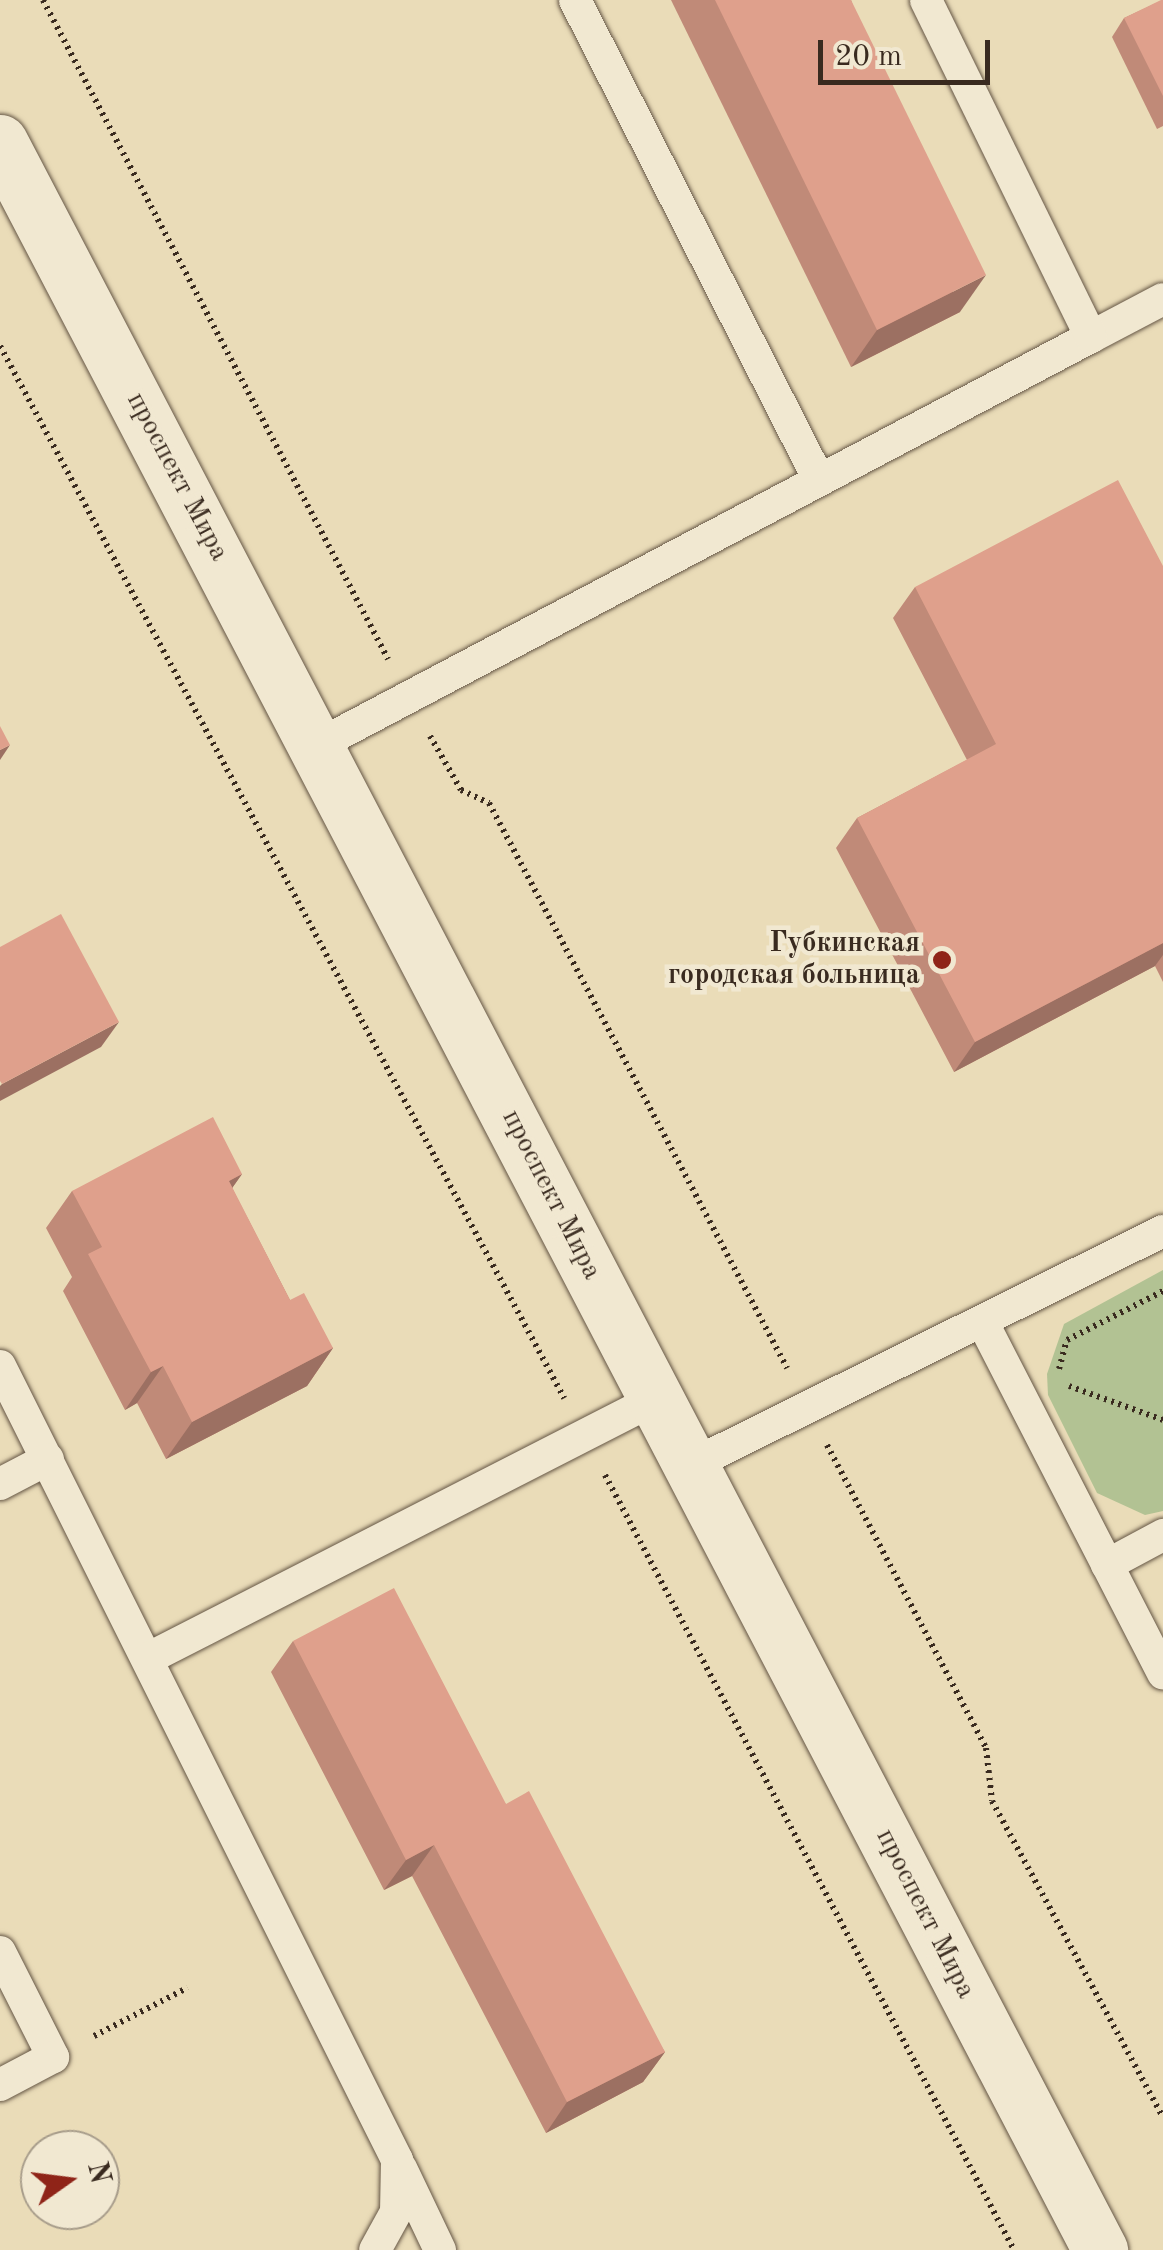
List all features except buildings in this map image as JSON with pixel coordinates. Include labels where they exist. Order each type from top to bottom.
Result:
[{"type":"main road","name":"проспект Мира","points":[[0,142],[1100,2250]]},
{"type":"lane","points":[[574,0],[818,478]]},
{"type":"lane","points":[[926,0],[1091,337]]},
{"type":"lane","points":[[318,745],[818,478],[1163,300]]},
{"type":"lane","points":[[691,1465],[1163,1231]]},
{"type":"lane","points":[[982,1323],[1163,1673]]},
{"type":"lane","points":[[0,1366],[149,1658],[440,2250]]},
{"type":"lane","points":[[149,1658],[657,1398]]},
{"type":"lane","points":[[0,1484],[48,1460]]},
{"type":"lane","points":[[1108,1565],[1163,1535]]},
{"type":"lane","points":[[0,1952],[53,2058],[0,2085]]},
{"type":"lane","points":[[375,2250],[396,2212],[397,2160]]},
{"type":"path","points":[[43,0],[460,790],[490,802],[986,1748],[992,1801],[1163,2117]]},
{"type":"path","points":[[0,346],[583,1433],[1014,2250]]},
{"type":"path","points":[[1078,1404],[1058,1366],[1067,1340],[1163,1291]]},
{"type":"path","points":[[1069,1386],[1163,1420]]},
{"type":"path","points":[[53,2058],[187,1988]]},
{"type":"green space","points":[[1163,1270],[1163,1511],[1145,1515],[1097,1493],[1048,1395],[1047,1374],[1064,1324]]},
{"type":"place","name":"Губкинская городская больница","points":[[942,960]]}]
